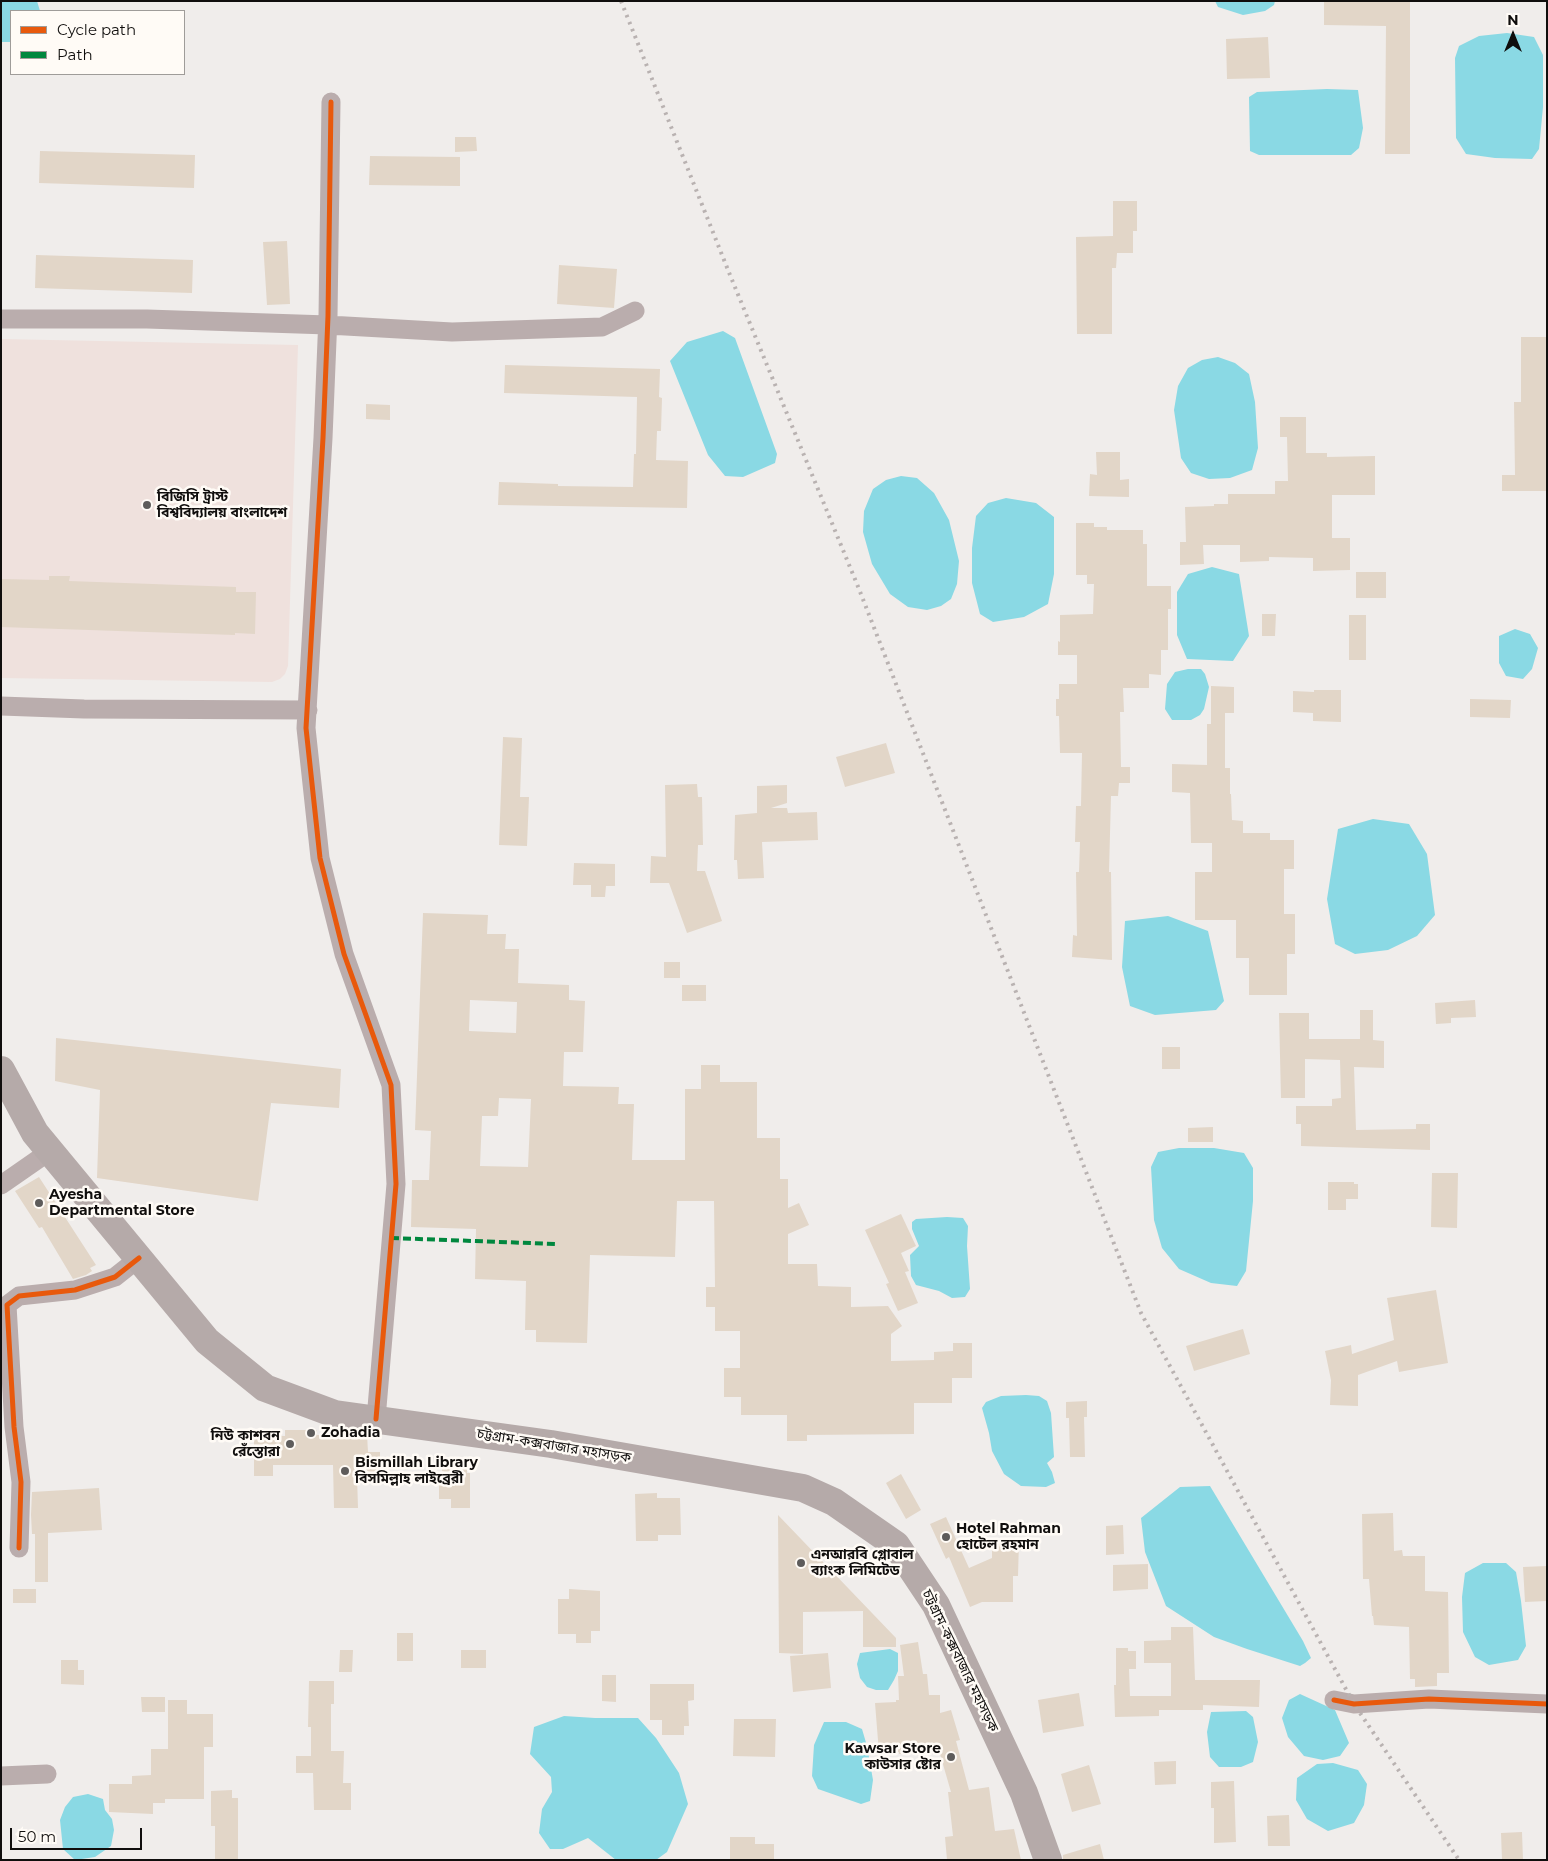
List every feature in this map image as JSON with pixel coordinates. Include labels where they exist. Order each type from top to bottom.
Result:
[{"type":"highway","name":"চট্টগ্রাম-কক্সবাজার মহাসড়ক","points":[[1,1070],[35,1133],[207,1341],[266,1388],[335,1414],[551,1444],[803,1488],[834,1502],[896,1544],[936,1605],[1024,1793],[1048,1860]]},
{"type":"street","points":[[331,102],[328,325],[324,438],[306,728],[320,858],[344,954],[392,1085],[396,1184],[376,1419]]},
{"type":"street","points":[[1,319],[147,319],[328,325],[452,332],[602,327],[635,311]]},
{"type":"street","points":[[1,706],[94,709],[308,710]]},
{"type":"street","points":[[1,1185],[50,1151]]},
{"type":"street","points":[[19,1548],[21,1482],[14,1427],[7,1305],[19,1296],[75,1290],[115,1277],[139,1258]]},
{"type":"street","points":[[1334,1700],[1354,1704],[1429,1699],[1547,1704]]},
{"type":"street","points":[[1,1776],[47,1774]]},
{"type":"shaded area","name":"বিজিসি ট্রাস্ট বিশ্ববিদ্যালয় বাংলাদেশ","points":[[1,339],[298,345],[288,666],[285,674],[280,679],[272,682],[1,678]]},
{"type":"water","points":[[1,1],[37,1],[40,10],[10,10],[10,42],[1,42]]},
{"type":"water","points":[[1215,1],[1275,1],[1274,5],[1265,11],[1243,15],[1218,7]]},
{"type":"water","points":[[1507,33],[1534,37],[1543,55],[1543,107],[1539,149],[1532,159],[1495,158],[1466,154],[1456,138],[1455,58],[1459,46],[1479,36]]},
{"type":"water","points":[[1327,89],[1358,90],[1363,128],[1359,148],[1351,155],[1259,155],[1250,151],[1249,97],[1257,92]]},
{"type":"water","points":[[723,331],[735,338],[777,454],[775,463],[743,477],[725,476],[708,455],[670,361],[687,342]]},
{"type":"water","points":[[1218,357],[1235,363],[1249,374],[1255,402],[1258,448],[1252,470],[1230,478],[1209,479],[1191,473],[1181,458],[1174,410],[1178,386],[1188,368],[1202,360]]},
{"type":"water","points":[[901,476],[917,478],[934,493],[949,520],[959,561],[957,584],[951,599],[941,606],[927,610],[908,607],[890,594],[872,564],[863,532],[864,511],[873,489],[886,480]]},
{"type":"water","points":[[1006,498],[1036,503],[1054,517],[1054,574],[1048,604],[1024,617],[993,622],[980,614],[972,583],[972,548],[976,516],[988,503]]},
{"type":"water","points":[[1212,567],[1239,574],[1249,636],[1233,661],[1187,659],[1177,635],[1177,592],[1188,574]]},
{"type":"water","points":[[1515,629],[1530,634],[1538,648],[1532,669],[1523,679],[1506,676],[1499,663],[1499,636]]},
{"type":"water","points":[[1201,669],[1205,674],[1209,687],[1204,709],[1200,715],[1191,720],[1172,720],[1165,709],[1167,684],[1175,672]]},
{"type":"water","points":[[1373,819],[1409,824],[1427,854],[1435,915],[1417,936],[1388,950],[1355,954],[1335,944],[1327,899],[1338,829]]},
{"type":"water","points":[[1168,916],[1208,931],[1224,1001],[1216,1010],[1155,1015],[1130,1006],[1122,967],[1125,921]]},
{"type":"water","points":[[1179,1148],[1214,1148],[1244,1153],[1253,1168],[1253,1201],[1246,1271],[1237,1286],[1211,1283],[1179,1269],[1162,1248],[1154,1220],[1151,1167],[1158,1152]]},
{"type":"water","points":[[963,1218],[968,1226],[967,1246],[970,1289],[965,1297],[952,1298],[939,1291],[916,1285],[911,1276],[910,1255],[919,1246],[912,1229],[912,1222],[916,1219]]},
{"type":"water","points":[[1001,1396],[1039,1396],[1047,1401],[1051,1413],[1054,1457],[1047,1463],[1055,1483],[1046,1487],[1021,1486],[1004,1474],[992,1451],[982,1408],[986,1402]]},
{"type":"water","points":[[1210,1486],[1303,1641],[1311,1658],[1300,1666],[1214,1637],[1166,1606],[1145,1552],[1141,1518],[1180,1487]]},
{"type":"water","points":[[1483,1563],[1506,1563],[1516,1572],[1526,1646],[1518,1660],[1489,1665],[1475,1657],[1463,1632],[1462,1597],[1465,1573]]},
{"type":"water","points":[[890,1649],[898,1653],[898,1671],[888,1690],[876,1690],[867,1687],[860,1678],[857,1664],[860,1653]]},
{"type":"water","points":[[1300,1694],[1335,1710],[1349,1743],[1340,1756],[1323,1760],[1304,1756],[1288,1737],[1282,1718],[1289,1700]]},
{"type":"water","points":[[1246,1711],[1253,1717],[1258,1742],[1253,1762],[1241,1767],[1219,1767],[1210,1757],[1207,1732],[1211,1712]]},
{"type":"water","points":[[564,1716],[638,1718],[656,1738],[679,1773],[688,1804],[667,1852],[656,1860],[616,1860],[588,1838],[563,1849],[550,1849],[539,1833],[542,1809],[552,1792],[551,1777],[530,1754],[534,1727]]},
{"type":"water","points":[[824,1722],[846,1722],[862,1729],[873,1780],[870,1801],[861,1804],[818,1789],[812,1776],[814,1745]]},
{"type":"water","points":[[1333,1763],[1358,1770],[1367,1784],[1364,1805],[1354,1823],[1328,1831],[1307,1819],[1296,1800],[1297,1778],[1317,1764]]},
{"type":"water","points":[[88,1794],[103,1799],[105,1810],[112,1819],[114,1830],[111,1846],[95,1857],[75,1860],[63,1849],[60,1820],[65,1807],[73,1797]]},
{"type":"building","points":[[1324,1],[1410,1],[1410,154],[1385,154],[1386,26],[1324,25]]},
{"type":"building","points":[[1268,37],[1270,78],[1227,79],[1226,39]]},
{"type":"building","points":[[455,137],[476,137],[477,151],[455,152]]},
{"type":"building","points":[[40,151],[195,155],[194,188],[39,183]]},
{"type":"building","points":[[370,156],[460,157],[460,186],[369,185]]},
{"type":"building","points":[[1113,201],[1137,201],[1137,231],[1133,231],[1133,253],[1117,253],[1116,268],[1112,268],[1112,334],[1077,334],[1076,237],[1113,236]]},
{"type":"building","points":[[287,241],[290,304],[267,305],[263,242]]},
{"type":"building","points":[[36,255],[193,260],[192,293],[35,288]]},
{"type":"building","points":[[559,265],[617,269],[614,308],[557,304]]},
{"type":"building","points":[[1521,337],[1547,337],[1547,491],[1502,491],[1502,475],[1515,475],[1514,402],[1521,402]]},
{"type":"building","points":[[505,365],[660,369],[659,397],[662,398],[661,431],[657,431],[656,460],[688,461],[687,508],[498,505],[499,482],[558,484],[558,486],[633,487],[634,454],[636,454],[637,397],[504,393]]},
{"type":"building","points":[[366,404],[390,405],[390,420],[366,419]]},
{"type":"building","points":[[1280,417],[1306,417],[1306,453],[1327,453],[1327,457],[1375,456],[1375,495],[1332,495],[1332,538],[1350,538],[1350,570],[1313,571],[1313,558],[1269,557],[1269,561],[1240,562],[1240,545],[1203,545],[1204,564],[1180,565],[1180,542],[1186,542],[1185,507],[1228,504],[1228,494],[1275,494],[1275,481],[1288,481],[1287,437],[1280,437]]},
{"type":"building","points":[[1096,452],[1120,452],[1120,480],[1129,479],[1129,497],[1089,496],[1090,474],[1097,475]]},
{"type":"building","points":[[1076,523],[1094,523],[1094,527],[1107,527],[1107,530],[1143,530],[1143,544],[1147,544],[1147,586],[1171,586],[1171,609],[1168,609],[1168,650],[1161,650],[1161,675],[1149,674],[1149,688],[1123,688],[1124,712],[1120,712],[1121,767],[1130,767],[1130,783],[1119,783],[1118,796],[1111,796],[1109,872],[1111,872],[1112,960],[1072,957],[1073,935],[1077,936],[1076,872],[1079,872],[1080,842],[1075,842],[1076,806],[1081,806],[1082,753],[1060,753],[1059,716],[1056,716],[1056,699],[1059,699],[1059,684],[1077,684],[1077,655],[1058,655],[1058,641],[1060,642],[1060,615],[1093,614],[1094,584],[1087,584],[1087,575],[1076,575]]},
{"type":"building","points":[[1356,572],[1386,572],[1386,598],[1356,598]]},
{"type":"building","points":[[49,576],[70,576],[69,581],[236,587],[236,592],[256,592],[255,634],[235,633],[235,635],[1,627],[1,579],[49,580]]},
{"type":"building","points":[[1262,614],[1276,614],[1275,636],[1262,636]]},
{"type":"building","points":[[1349,615],[1366,615],[1366,660],[1349,660]]},
{"type":"building","points":[[1211,686],[1234,687],[1234,713],[1225,713],[1225,768],[1230,768],[1232,820],[1243,821],[1243,833],[1270,833],[1270,840],[1294,840],[1294,869],[1284,869],[1284,914],[1295,914],[1295,954],[1287,954],[1287,995],[1249,995],[1249,958],[1236,958],[1236,920],[1195,920],[1195,872],[1212,872],[1212,843],[1191,843],[1190,793],[1172,792],[1172,764],[1207,765],[1207,724],[1211,724]]},
{"type":"building","points":[[1314,690],[1341,690],[1341,722],[1313,721],[1313,713],[1293,712],[1293,691],[1314,692]]},
{"type":"building","points":[[1470,699],[1511,700],[1510,718],[1470,717]]},
{"type":"building","points":[[503,737],[522,738],[520,797],[529,797],[527,846],[499,845]]},
{"type":"building","points":[[886,743],[895,773],[845,787],[836,757]]},
{"type":"building","points":[[697,784],[698,797],[702,797],[703,845],[698,845],[697,871],[705,871],[722,921],[687,933],[669,883],[650,883],[651,856],[666,857],[665,785]]},
{"type":"building","points":[[787,785],[787,803],[771,808],[787,808],[788,813],[817,812],[818,840],[762,842],[764,878],[738,879],[737,860],[734,860],[735,815],[757,813],[757,786]]},
{"type":"building","points":[[574,863],[615,864],[615,886],[606,886],[605,897],[591,897],[591,885],[573,885]]},
{"type":"building","points":[[423,913],[488,915],[487,934],[506,934],[505,949],[519,949],[518,983],[569,985],[569,1000],[585,1001],[583,1052],[564,1052],[563,1086],[619,1087],[618,1104],[634,1104],[632,1160],[685,1160],[685,1089],[701,1089],[701,1065],[720,1065],[720,1082],[757,1082],[757,1138],[780,1138],[780,1179],[788,1179],[788,1208],[799,1203],[809,1225],[788,1234],[788,1264],[817,1264],[818,1286],[851,1287],[851,1307],[888,1306],[902,1326],[891,1334],[891,1361],[934,1360],[934,1352],[953,1351],[953,1343],[972,1343],[972,1378],[952,1378],[952,1403],[914,1403],[914,1434],[807,1435],[807,1441],[787,1441],[787,1415],[741,1415],[741,1397],[724,1397],[724,1368],[740,1368],[740,1331],[715,1331],[715,1307],[706,1307],[706,1287],[715,1287],[714,1201],[677,1201],[675,1257],[590,1255],[587,1343],[536,1342],[536,1330],[525,1330],[526,1281],[475,1279],[476,1229],[411,1227],[412,1180],[429,1180],[431,1131],[415,1130]],"holes":[[[470,1000],[517,1002],[516,1033],[469,1031]],[[499,1098],[531,1099],[528,1167],[480,1166],[482,1116],[498,1116]]]},
{"type":"building","points":[[664,962],[680,962],[680,978],[664,978]]},
{"type":"building","points":[[682,985],[706,985],[706,1001],[682,1001]]},
{"type":"building","points":[[1475,1000],[1476,1017],[1451,1018],[1451,1023],[1436,1024],[1435,1003]]},
{"type":"building","points":[[1360,1010],[1373,1010],[1373,1040],[1384,1041],[1384,1068],[1354,1067],[1356,1130],[1416,1129],[1416,1124],[1430,1124],[1430,1150],[1301,1146],[1301,1124],[1296,1124],[1296,1106],[1332,1106],[1332,1099],[1341,1098],[1340,1060],[1305,1059],[1305,1098],[1281,1098],[1279,1013],[1309,1013],[1309,1039],[1360,1039]]},
{"type":"building","points":[[56,1038],[341,1069],[339,1108],[271,1103],[258,1201],[97,1178],[100,1090],[55,1081]]},
{"type":"building","points":[[1162,1047],[1180,1047],[1180,1069],[1162,1069]]},
{"type":"building","points":[[1213,1127],[1213,1142],[1188,1142],[1188,1128]]},
{"type":"building","points":[[1432,1173],[1458,1173],[1457,1228],[1431,1227]]},
{"type":"building","points":[[39,1177],[96,1265],[90,1268],[92,1271],[86,1275],[73,1279],[42,1227],[39,1228],[15,1191]]},
{"type":"building","points":[[1328,1182],[1354,1182],[1354,1184],[1358,1184],[1358,1199],[1346,1199],[1346,1210],[1328,1210]]},
{"type":"building","points":[[901,1214],[916,1246],[901,1253],[909,1271],[905,1272],[918,1303],[898,1311],[886,1284],[889,1283],[865,1230]]},
{"type":"building","points":[[1436,1290],[1448,1363],[1399,1372],[1397,1361],[1358,1375],[1358,1406],[1330,1405],[1331,1380],[1325,1351],[1351,1345],[1352,1354],[1394,1340],[1387,1298]]},
{"type":"building","points":[[1243,1329],[1250,1354],[1194,1371],[1186,1346]]},
{"type":"building","points":[[1087,1401],[1087,1417],[1084,1417],[1085,1457],[1070,1457],[1069,1418],[1066,1418],[1066,1402]]},
{"type":"building","points":[[285,1430],[317,1430],[317,1435],[367,1434],[368,1452],[380,1452],[380,1476],[357,1476],[358,1508],[334,1508],[333,1465],[273,1465],[273,1476],[254,1476],[254,1435],[285,1436]]},
{"type":"building","points":[[467,1465],[467,1473],[470,1473],[470,1508],[451,1508],[451,1499],[439,1499],[439,1481],[442,1481],[442,1466]]},
{"type":"building","points":[[901,1474],[921,1510],[906,1519],[886,1483]]},
{"type":"building","points":[[99,1488],[102,1530],[48,1533],[48,1582],[35,1582],[35,1534],[32,1534],[31,1515],[32,1492]]},
{"type":"building","points":[[657,1493],[657,1498],[680,1498],[681,1535],[658,1535],[658,1541],[636,1541],[635,1494]]},
{"type":"building","points":[[1393,1513],[1394,1551],[1402,1550],[1403,1556],[1425,1556],[1425,1591],[1448,1592],[1449,1673],[1437,1673],[1437,1686],[1415,1687],[1415,1679],[1410,1679],[1409,1627],[1374,1625],[1369,1579],[1363,1579],[1362,1514]]},
{"type":"building","name":"এনআরবি গ্লোবাল ব্যাংক লিমিটেড","points":[[778,1515],[896,1638],[896,1647],[863,1647],[863,1611],[803,1612],[803,1654],[779,1653]]},
{"type":"building","points":[[946,1517],[969,1568],[992,1558],[992,1541],[1019,1541],[1018,1576],[1013,1576],[1013,1602],[982,1602],[970,1607],[949,1557],[946,1559],[930,1524]]},
{"type":"building","points":[[1123,1525],[1124,1554],[1106,1555],[1106,1526]]},
{"type":"building","points":[[1148,1564],[1148,1589],[1113,1591],[1113,1565]]},
{"type":"building","points":[[1547,1566],[1547,1601],[1525,1602],[1523,1567]]},
{"type":"building","points":[[13,1589],[36,1589],[36,1603],[13,1603]]},
{"type":"building","points":[[569,1589],[600,1591],[600,1631],[591,1631],[591,1643],[576,1643],[576,1634],[558,1634],[558,1599],[569,1599]]},
{"type":"building","points":[[1171,1627],[1193,1627],[1195,1680],[1260,1680],[1259,1707],[1203,1705],[1203,1710],[1159,1710],[1159,1716],[1115,1717],[1116,1648],[1128,1648],[1128,1651],[1136,1651],[1136,1669],[1129,1669],[1130,1696],[1171,1696],[1171,1663],[1144,1663],[1144,1641],[1171,1640]]},
{"type":"building","points":[[397,1633],[413,1633],[413,1661],[397,1661]]},
{"type":"building","points":[[918,1642],[923,1674],[927,1674],[929,1695],[940,1695],[940,1713],[951,1710],[960,1740],[956,1741],[969,1790],[989,1787],[995,1831],[1014,1829],[1021,1860],[947,1860],[945,1837],[953,1836],[948,1792],[951,1792],[940,1754],[879,1753],[875,1703],[896,1702],[896,1700],[899,1700],[898,1676],[904,1676],[900,1645]]},
{"type":"building","points":[[340,1650],[353,1650],[352,1672],[339,1672]]},
{"type":"building","points":[[461,1650],[486,1650],[486,1668],[461,1668]]},
{"type":"building","points":[[828,1653],[831,1688],[793,1692],[790,1656]]},
{"type":"building","points":[[61,1660],[78,1660],[78,1670],[84,1670],[84,1685],[61,1684]]},
{"type":"building","points":[[602,1675],[616,1675],[616,1702],[602,1701]]},
{"type":"building","points":[[309,1681],[334,1681],[334,1704],[331,1704],[331,1751],[344,1751],[343,1783],[351,1783],[351,1810],[314,1810],[313,1773],[296,1773],[296,1756],[311,1756],[311,1727],[308,1727]]},
{"type":"building","points":[[650,1684],[694,1684],[694,1700],[688,1701],[689,1726],[684,1726],[684,1735],[662,1735],[662,1720],[650,1720]]},
{"type":"building","points":[[1079,1693],[1084,1726],[1043,1733],[1038,1700]]},
{"type":"building","points":[[141,1697],[165,1697],[165,1712],[142,1712]]},
{"type":"building","points":[[168,1700],[187,1700],[187,1714],[213,1714],[213,1747],[204,1747],[204,1799],[165,1799],[165,1803],[153,1803],[153,1814],[109,1812],[109,1784],[132,1784],[132,1776],[151,1775],[151,1749],[168,1749]]},
{"type":"building","points":[[734,1719],[776,1719],[775,1757],[733,1756]]},
{"type":"building","points":[[1176,1761],[1176,1784],[1155,1785],[1154,1762]]},
{"type":"building","points":[[1089,1765],[1101,1804],[1072,1812],[1061,1774]]},
{"type":"building","points":[[1234,1781],[1236,1842],[1214,1843],[1214,1808],[1211,1808],[1211,1782]]},
{"type":"building","points":[[232,1790],[232,1798],[238,1798],[238,1860],[215,1860],[215,1826],[211,1826],[211,1791]]},
{"type":"building","points":[[1289,1815],[1290,1846],[1268,1846],[1267,1816]]},
{"type":"building","points":[[1522,1832],[1523,1860],[1502,1860],[1501,1833]]},
{"type":"building","points":[[730,1837],[755,1837],[755,1844],[774,1844],[774,1860],[730,1860]]},
{"type":"building","points":[[1100,1844],[1104,1860],[1063,1860],[1063,1855]]},
{"type":"railway","points":[[621,1],[730,275],[859,589],[1141,1313],[1354,1704],[1459,1860]]},
{"type":"marked path","points":[[391,1238],[556,1244]]},
{"type":"cycle path","points":[[331,102],[328,316],[323,438],[306,728],[320,858],[344,954],[391,1085],[396,1184],[376,1419]]},
{"type":"cycle path","points":[[19,1548],[21,1482],[14,1427],[7,1305],[19,1296],[75,1290],[115,1277],[139,1258]]},
{"type":"cycle path","points":[[1334,1700],[1354,1704],[1429,1699],[1547,1704]]},
{"type":"place","name":"বিজিসি ট্রাস্ট বিশ্ববিদ্যালয় বাংলাদেশ","points":[[147,505]]},
{"type":"place","name":"Ayesha Departmental Store","points":[[39,1203]]},
{"type":"place","name":"Zohadia","points":[[311,1433]]},
{"type":"place","name":"নিউ কাশবন রেঁস্তোরা","points":[[290,1444]]},
{"type":"place","name":"Bismillah Library বিসমিল্লাহ লাইব্রেরী","points":[[345,1471]]},
{"type":"place","name":"Hotel Rahman হোটেল রহমান","points":[[946,1537]]},
{"type":"place","name":"এনআরবি গ্লোবাল ব্যাংক লিমিটেড","points":[[801,1563]]},
{"type":"place","name":"Kawsar Store কাউসার ষ্টোর","points":[[951,1757]]}]
